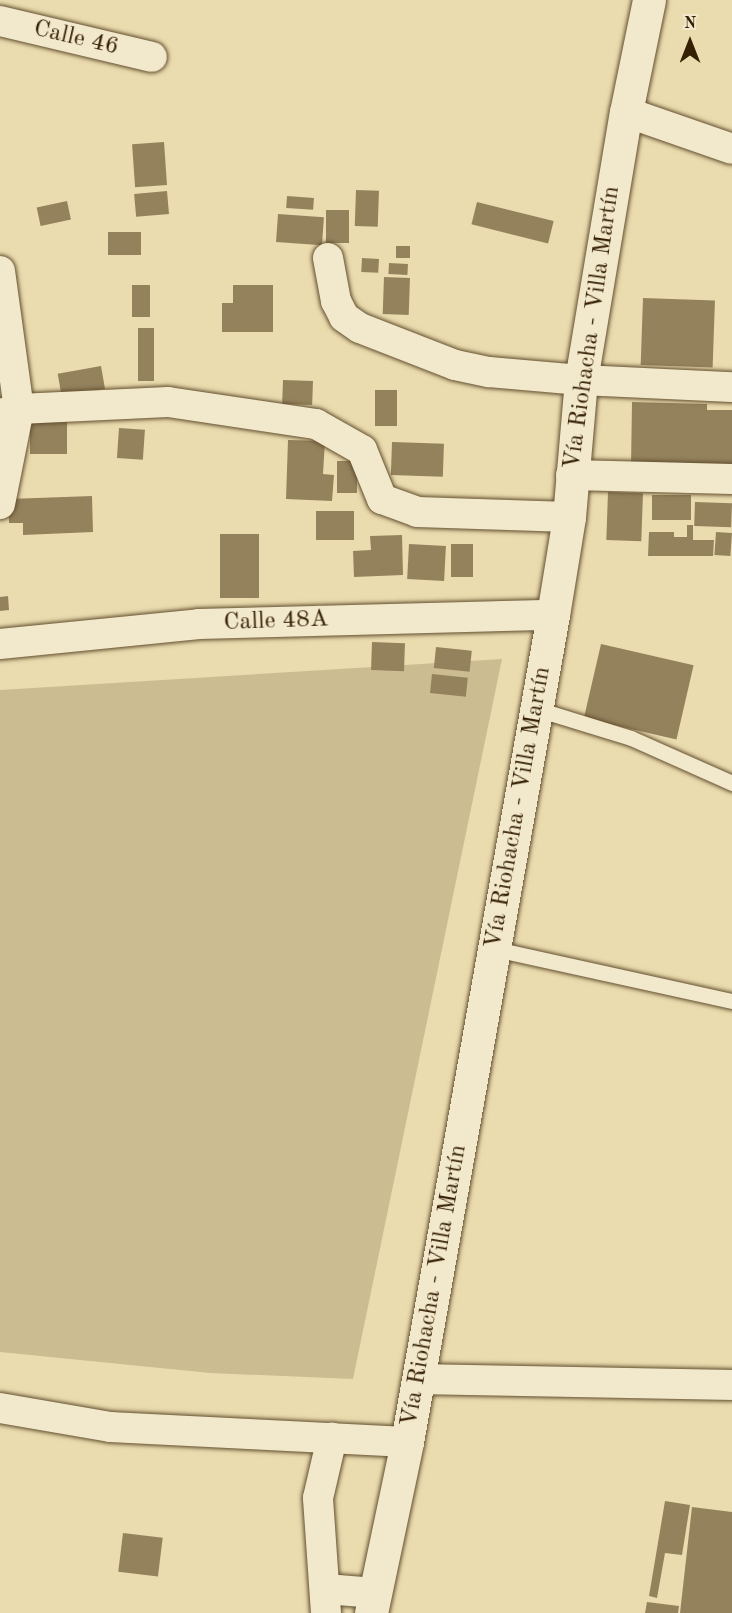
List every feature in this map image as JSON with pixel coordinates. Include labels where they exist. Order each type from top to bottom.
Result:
[{"type":"main road","name":"Vía Riohacha - Villa Martín","points":[[373,1603],[407,1442],[537,709],[569,517],[581,380],[626,112],[649,0]]},
{"type":"street","name":"Calle 46","points":[[0,21],[152,57]]},
{"type":"street","points":[[626,112],[732,149]]},
{"type":"street","points":[[328,258],[336,301],[344,316],[360,328],[455,364],[489,372],[581,380],[732,387]]},
{"type":"street","points":[[0,271],[10,411],[0,504]]},
{"type":"street","points":[[10,411],[168,402],[316,424],[362,450],[382,499],[417,512],[569,517]]},
{"type":"street","points":[[571,475],[732,479]]},
{"type":"street","name":"Calle 48A","points":[[0,644],[199,624],[553,615]]},
{"type":"street","points":[[418,1378],[732,1385]]},
{"type":"street","points":[[0,1408],[110,1426],[407,1442]]},
{"type":"street","points":[[333,1438],[318,1498],[326,1601],[373,1603]]},
{"type":"lane","points":[[537,709],[631,738],[732,783]]},
{"type":"lane","points":[[495,949],[732,1000]]},
{"type":"shaded area","points":[[502,659],[353,1379],[210,1373],[0,1352],[0,690]]},
{"type":"building","points":[[164,142],[167,185],[135,187],[132,144]]},
{"type":"building","points":[[356,190],[379,191],[378,227],[355,226]]},
{"type":"building","points":[[167,191],[169,214],[136,217],[134,194]]},
{"type":"building","points":[[287,196],[314,198],[313,210],[286,208]]},
{"type":"building","points":[[67,201],[71,220],[41,226],[37,207]]},
{"type":"building","points":[[477,202],[554,221],[548,243],[471,224]]},
{"type":"building","points":[[326,210],[349,210],[349,243],[326,243]]},
{"type":"building","points":[[278,214],[324,217],[322,245],[276,242]]},
{"type":"building","points":[[108,232],[141,232],[141,255],[108,255]]},
{"type":"building","points":[[396,246],[410,246],[410,258],[396,258]]},
{"type":"building","points":[[362,258],[379,259],[378,273],[361,272]]},
{"type":"building","points":[[389,263],[408,264],[407,275],[388,274]]},
{"type":"building","points":[[384,277],[410,278],[409,315],[383,314]]},
{"type":"building","points":[[132,285],[150,285],[150,317],[132,317]]},
{"type":"building","points":[[233,285],[273,285],[273,332],[222,332],[222,303],[233,303]]},
{"type":"building","points":[[643,298],[715,301],[713,367],[641,365]]},
{"type":"building","points":[[138,328],[154,328],[154,381],[138,381]]},
{"type":"building","points":[[101,366],[105,389],[62,396],[58,374]]},
{"type":"building","points":[[283,380],[313,381],[312,405],[282,404]]},
{"type":"building","points":[[375,390],[397,390],[397,426],[375,426]]},
{"type":"building","points":[[632,402],[707,404],[707,410],[732,410],[732,467],[631,466]]},
{"type":"building","points":[[30,420],[67,420],[67,454],[30,454]]},
{"type":"building","points":[[119,428],[145,430],[143,460],[117,458]]},
{"type":"building","points":[[288,440],[325,441],[323,474],[334,475],[332,501],[286,499]]},
{"type":"building","points":[[392,442],[444,444],[443,477],[391,475]]},
{"type":"building","points":[[337,461],[357,461],[357,493],[337,493]]},
{"type":"building","points":[[608,492],[643,493],[641,541],[606,540]]},
{"type":"building","points":[[652,495],[691,495],[691,520],[652,520]]},
{"type":"building","points":[[92,496],[93,532],[23,535],[23,523],[9,523],[8,499]]},
{"type":"building","points":[[695,502],[732,503],[731,527],[694,526]]},
{"type":"building","points":[[316,511],[354,511],[354,540],[316,540]]},
{"type":"building","points":[[687,525],[693,525],[693,540],[714,540],[713,556],[648,556],[649,532],[674,532],[674,537],[687,537]]},
{"type":"building","points":[[716,532],[732,533],[730,556],[714,555]]},
{"type":"building","points":[[220,534],[259,534],[259,598],[220,598]]},
{"type":"building","points":[[402,535],[403,575],[354,577],[353,551],[371,550],[370,536]]},
{"type":"building","points":[[409,544],[446,546],[444,581],[407,579]]},
{"type":"building","points":[[451,544],[473,544],[473,577],[451,577]]},
{"type":"building","points":[[8,596],[9,610],[0,611],[0,597]]},
{"type":"building","points":[[372,642],[405,643],[404,671],[371,670]]},
{"type":"building","points":[[601,644],[694,665],[676,739],[584,718]]},
{"type":"building","points":[[436,647],[472,651],[470,672],[434,668]]},
{"type":"building","points":[[432,674],[468,678],[466,697],[430,693]]},
{"type":"building","points":[[665,1501],[690,1505],[682,1555],[665,1553],[657,1598],[649,1596]]},
{"type":"building","points":[[692,1507],[732,1512],[732,1613],[680,1613]]},
{"type":"building","points":[[123,1533],[163,1538],[158,1577],[118,1572]]},
{"type":"building","points":[[647,1602],[679,1606],[678,1613],[645,1613]]}]
